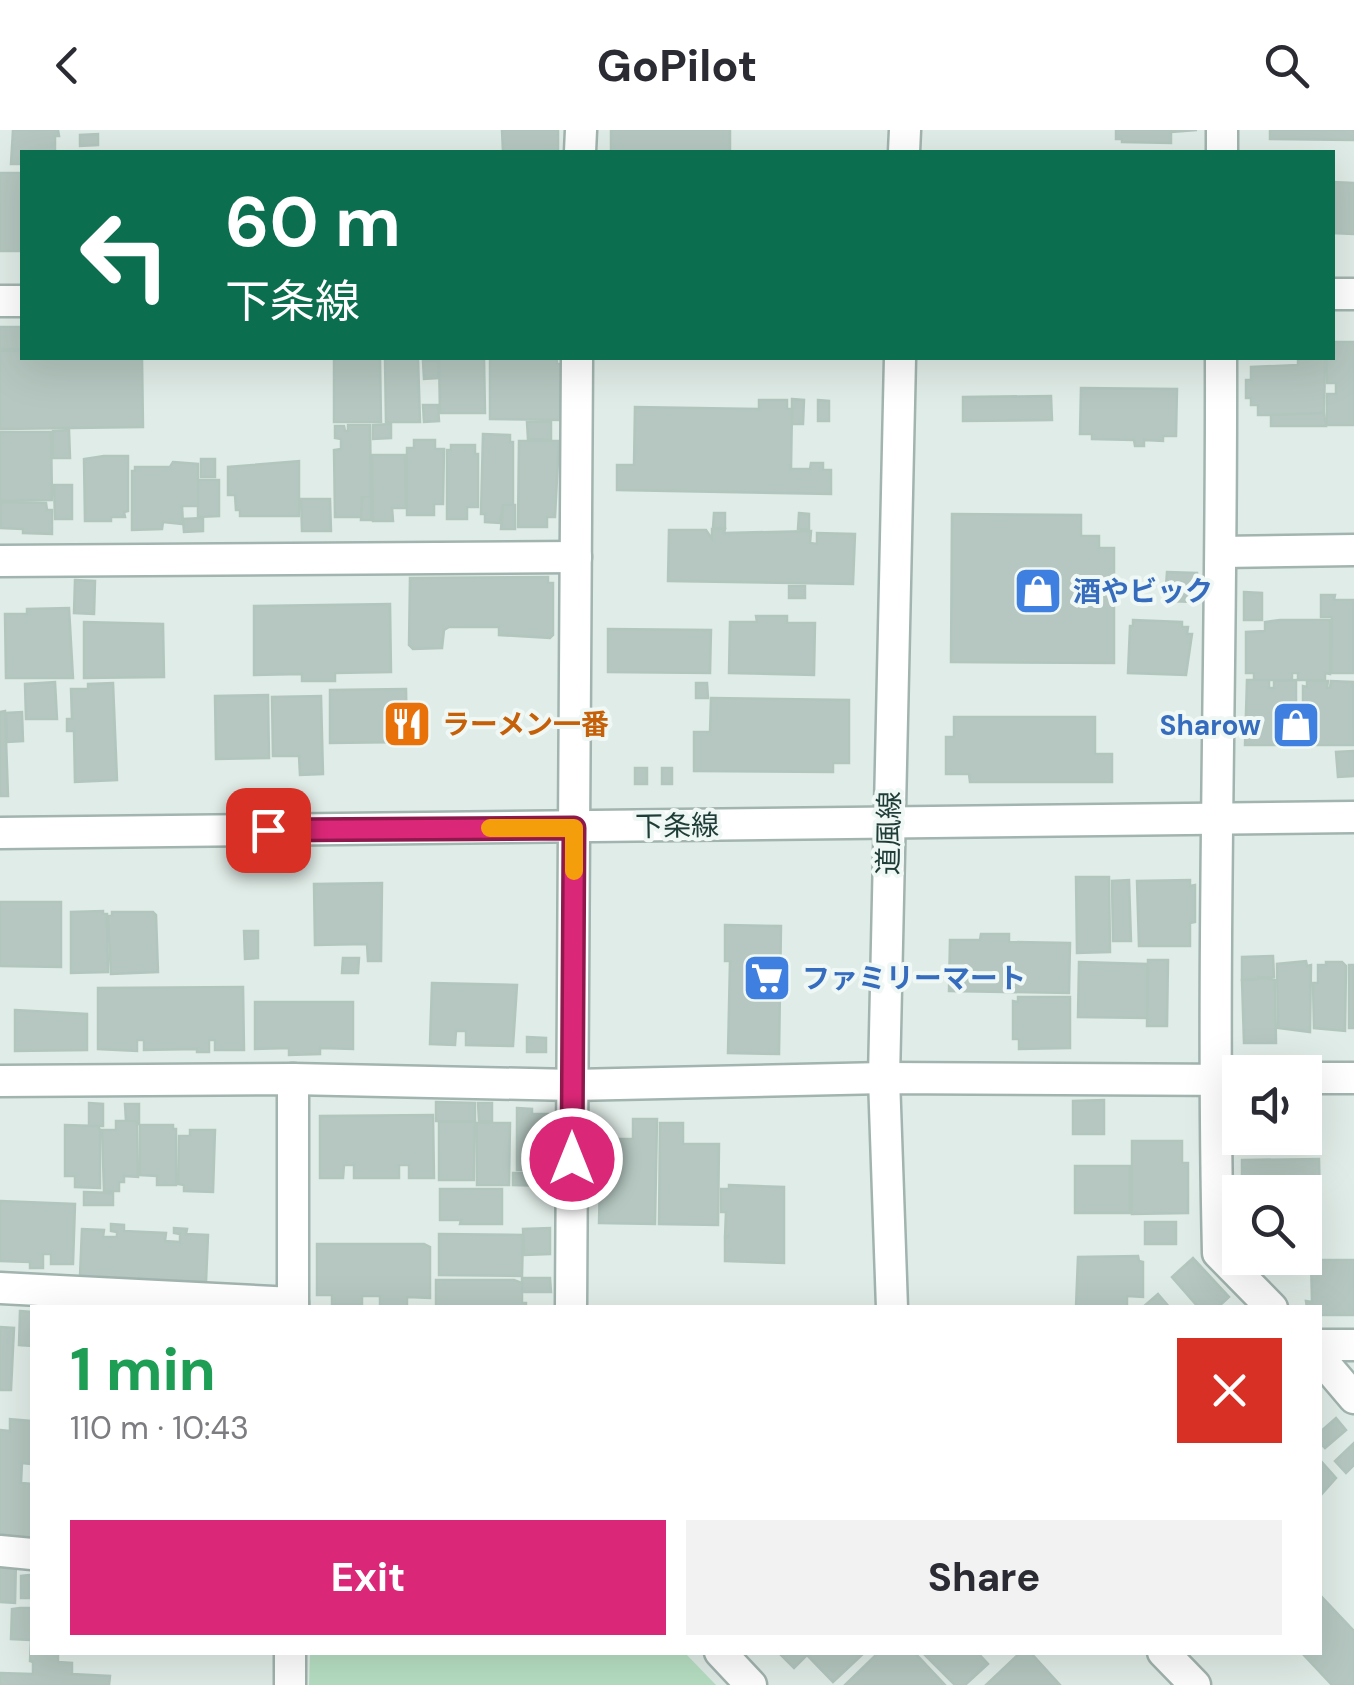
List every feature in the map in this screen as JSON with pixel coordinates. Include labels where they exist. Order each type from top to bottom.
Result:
[{"type":"street","points":[[571,1305],[577,360]]},
{"type":"street","name":"道風線","points":[[892,1305],[884,1078],[900,360]]},
{"type":"street","points":[[1221,360],[1214,819],[1226,1055]]},
{"type":"street","points":[[1221,552],[1354,550]]},
{"type":"street","points":[[0,561],[576,556]]},
{"type":"street","name":"下条線","points":[[0,833],[1354,817]]},
{"type":"street","points":[[0,1081],[293,1079],[572,1085],[884,1078],[1222,1080]]},
{"type":"street","points":[[1322,1078],[1354,1078]]},
{"type":"street","points":[[0,1288],[293,1305],[293,1079]]},
{"type":"street","points":[[1223,1155],[1218,1253],[1269,1305]]},
{"type":"street","points":[[1322,1345],[1354,1344]]},
{"type":"street","points":[[1322,1360],[1354,1398]]},
{"type":"street","points":[[0,1551],[30,1554]]},
{"type":"street","points":[[290,1655],[290,1685]]},
{"type":"street","points":[[723,1655],[751,1685]]},
{"type":"street","points":[[1166,1655],[1195,1685]]},
{"type":"green space","points":[[310,1655],[687,1655],[716,1685],[309,1685]]},
{"type":"building","points":[[13,130],[58,130],[55,150],[20,150],[20,164],[11,164]]},
{"type":"building","points":[[502,130],[558,130],[558,150],[503,150]]},
{"type":"building","points":[[611,130],[730,130],[730,150],[611,150]]},
{"type":"building","points":[[1116,130],[1197,130],[1171,132],[1171,143],[1122,142],[1116,139]]},
{"type":"building","points":[[1270,130],[1354,130],[1354,140],[1270,139]]},
{"type":"building","points":[[98,134],[98,145],[80,146],[80,135]]},
{"type":"building","points":[[0,173],[20,173],[20,251],[0,251]]},
{"type":"building","points":[[1335,182],[1354,183],[1354,234],[1335,233]]},
{"type":"building","points":[[0,327],[20,327],[20,349],[0,349]]},
{"type":"building","points":[[1335,342],[1354,342],[1354,425],[1327,425],[1327,394],[1336,394],[1336,383],[1327,383],[1327,360],[1335,360]]},
{"type":"building","points":[[0,351],[20,351],[20,360],[142,360],[143,427],[0,429]]},
{"type":"building","points":[[334,360],[380,360],[381,422],[334,422]]},
{"type":"building","points":[[385,360],[418,360],[420,422],[386,422]]},
{"type":"building","points":[[439,360],[484,360],[485,413],[440,413]]},
{"type":"building","points":[[490,360],[557,360],[560,420],[490,419]]},
{"type":"building","points":[[1298,360],[1325,360],[1324,415],[1258,415],[1258,405],[1251,405],[1251,398],[1246,398],[1251,367],[1298,365]]},
{"type":"building","points":[[423,361],[438,361],[438,378],[424,379]]},
{"type":"building","points":[[1081,388],[1177,389],[1176,436],[1163,436],[1163,441],[1144,440],[1144,446],[1135,446],[1134,440],[1092,439],[1092,434],[1080,434]]},
{"type":"building","points":[[1051,396],[1052,420],[963,421],[963,397]]},
{"type":"building","points":[[792,399],[804,400],[803,424],[792,424]]},
{"type":"building","points":[[759,400],[787,400],[787,409],[792,409],[791,469],[810,469],[811,463],[823,463],[823,470],[831,470],[831,494],[617,490],[617,465],[634,465],[635,407],[759,409]]},
{"type":"building","points":[[818,400],[829,401],[829,421],[818,421]]},
{"type":"building","points":[[423,405],[438,405],[439,421],[424,422]]},
{"type":"building","points":[[1324,413],[1326,426],[1271,426],[1271,415]]},
{"type":"building","points":[[527,422],[551,422],[551,440],[528,439]]},
{"type":"building","points":[[391,424],[391,438],[373,439],[373,425]]},
{"type":"building","points":[[348,425],[370,425],[371,497],[362,497],[362,517],[335,517],[334,450],[341,449],[341,439],[335,438],[335,426],[344,426],[348,431]]},
{"type":"building","points":[[69,430],[70,458],[53,458],[53,431]]},
{"type":"building","points":[[0,432],[51,432],[52,500],[0,501]]},
{"type":"building","points":[[483,434],[510,435],[513,442],[513,505],[503,505],[500,523],[485,522],[485,514],[481,514]]},
{"type":"building","points":[[414,440],[435,440],[435,449],[444,449],[443,504],[434,504],[434,515],[407,515],[407,448],[414,448]]},
{"type":"building","points":[[519,441],[559,441],[555,517],[547,517],[547,527],[518,527]]},
{"type":"building","points":[[451,445],[475,445],[478,454],[478,507],[467,507],[467,519],[447,519],[447,450],[451,450]]},
{"type":"building","points":[[372,455],[405,455],[406,508],[392,508],[393,521],[373,521]]},
{"type":"building","points":[[128,456],[128,511],[124,512],[125,517],[111,517],[111,521],[85,521],[84,459]]},
{"type":"building","points":[[201,459],[215,459],[215,477],[201,477]]},
{"type":"building","points":[[299,461],[299,516],[240,516],[235,495],[228,495],[228,467]]},
{"type":"building","points":[[173,462],[198,464],[198,506],[182,506],[183,524],[163,522],[162,529],[132,530],[132,471],[135,467],[170,467]]},
{"type":"building","points":[[198,480],[219,480],[219,516],[198,517]]},
{"type":"building","points":[[54,485],[72,485],[72,519],[55,519]]},
{"type":"building","points":[[362,497],[371,497],[371,520],[361,520]]},
{"type":"building","points":[[301,499],[330,499],[331,531],[302,531]]},
{"type":"building","points":[[1,502],[46,503],[47,510],[52,510],[52,534],[1,528]]},
{"type":"building","points":[[503,505],[515,505],[515,529],[501,529]]},
{"type":"building","points":[[714,513],[725,513],[725,528],[713,528]]},
{"type":"building","points":[[799,513],[809,514],[809,529],[798,529]]},
{"type":"building","points":[[952,514],[1081,515],[1081,536],[1099,536],[1099,548],[1114,548],[1114,663],[951,662]]},
{"type":"building","points":[[203,518],[203,531],[184,532],[183,519]]},
{"type":"building","points":[[712,529],[725,529],[724,533],[811,531],[810,543],[817,544],[817,533],[855,534],[853,584],[668,581],[669,530],[706,530],[712,539]]},
{"type":"building","points":[[1167,572],[1197,573],[1196,602],[1165,601]]},
{"type":"building","points":[[548,577],[548,583],[553,583],[550,638],[499,635],[499,627],[449,627],[444,630],[442,648],[413,649],[409,645],[410,578]]},
{"type":"building","points":[[75,580],[95,581],[94,614],[74,613]]},
{"type":"building","points":[[789,586],[805,586],[805,598],[789,598]]},
{"type":"building","points":[[1244,592],[1262,593],[1262,620],[1244,620]]},
{"type":"building","points":[[1321,595],[1353,600],[1353,673],[1331,673],[1332,617],[1321,617]]},
{"type":"building","points":[[390,604],[391,672],[335,673],[335,681],[302,681],[302,674],[254,675],[254,606]]},
{"type":"building","points":[[69,608],[73,678],[6,678],[5,614]]},
{"type":"building","points":[[756,616],[787,616],[787,623],[815,623],[814,675],[729,673],[730,622],[757,622]]},
{"type":"building","points":[[1133,620],[1182,622],[1182,627],[1188,627],[1187,634],[1192,634],[1186,675],[1128,673]]},
{"type":"building","points":[[1330,620],[1330,674],[1325,673],[1325,680],[1298,680],[1298,673],[1292,673],[1292,680],[1254,680],[1254,673],[1246,673],[1246,632],[1265,631],[1265,622]]},
{"type":"building","points":[[84,622],[163,624],[164,677],[84,678]]},
{"type":"building","points":[[608,629],[711,630],[710,673],[608,672]]},
{"type":"building","points":[[1247,680],[1269,680],[1269,688],[1274,688],[1274,681],[1296,680],[1296,745],[1245,745]]},
{"type":"building","points":[[1307,681],[1328,681],[1327,688],[1331,681],[1353,682],[1354,745],[1303,745],[1303,686],[1307,687]]},
{"type":"building","points":[[55,682],[57,719],[26,719],[25,684]]},
{"type":"building","points":[[113,683],[117,780],[75,782],[74,731],[67,731],[67,719],[72,719],[71,689]]},
{"type":"building","points":[[696,683],[707,683],[708,698],[696,698]]},
{"type":"building","points":[[406,689],[407,742],[330,743],[330,690]]},
{"type":"building","points":[[268,695],[269,758],[216,759],[215,696]]},
{"type":"building","points":[[321,696],[323,774],[300,775],[299,756],[273,756],[272,697]]},
{"type":"building","points":[[711,698],[849,700],[849,763],[833,763],[833,772],[694,771],[694,732],[710,732]]},
{"type":"building","points":[[5,711],[8,796],[0,796],[0,712]]},
{"type":"building","points":[[22,712],[23,741],[7,742],[6,713]]},
{"type":"building","points":[[954,717],[1095,717],[1095,754],[1112,754],[1112,782],[970,782],[969,774],[946,774],[946,737],[954,737]]},
{"type":"building","points":[[1354,751],[1354,776],[1338,777],[1336,752]]},
{"type":"building","points":[[635,768],[647,768],[647,784],[635,784]]},
{"type":"building","points":[[662,768],[672,768],[672,784],[662,784]]},
{"type":"building","points":[[1076,877],[1109,877],[1110,952],[1077,953]]},
{"type":"building","points":[[1129,880],[1131,941],[1113,941],[1112,881]]},
{"type":"building","points":[[1190,880],[1190,886],[1195,885],[1195,922],[1190,923],[1190,946],[1139,946],[1137,881]]},
{"type":"building","points":[[382,883],[381,961],[368,961],[367,944],[315,945],[314,884]]},
{"type":"building","points":[[0,902],[61,902],[61,967],[0,966]]},
{"type":"building","points":[[71,912],[107,914],[108,972],[71,973]]},
{"type":"building","points":[[112,912],[156,915],[158,972],[111,974],[108,916]]},
{"type":"building","points":[[725,925],[781,926],[779,1054],[728,1053],[730,961],[725,961]]},
{"type":"building","points":[[244,931],[258,931],[258,958],[245,959]]},
{"type":"building","points":[[981,934],[1009,934],[1009,942],[1070,943],[1069,993],[949,991],[950,940],[980,940]]},
{"type":"building","points":[[1273,956],[1274,977],[1242,980],[1242,957]]},
{"type":"building","points":[[343,958],[359,958],[358,973],[342,973]]},
{"type":"building","points":[[1148,960],[1168,960],[1167,1026],[1147,1026]]},
{"type":"building","points":[[1306,961],[1307,966],[1311,965],[1310,1032],[1278,1028],[1277,964]]},
{"type":"building","points":[[1079,962],[1147,964],[1147,1018],[1078,1017]]},
{"type":"building","points":[[1342,962],[1346,966],[1345,1031],[1314,1028],[1313,983],[1318,983],[1318,965]]},
{"type":"building","points":[[1349,965],[1354,965],[1354,1028],[1349,1028]]},
{"type":"building","points":[[1242,980],[1275,980],[1276,1043],[1244,1043]]},
{"type":"building","points":[[432,983],[517,985],[513,1046],[466,1045],[466,1031],[456,1031],[455,1045],[430,1044]]},
{"type":"building","points":[[243,987],[244,1050],[215,1050],[215,1040],[209,1040],[209,1052],[144,1050],[144,1040],[137,1040],[137,1051],[98,1049],[98,988]]},
{"type":"building","points":[[1018,997],[1070,997],[1070,1048],[1019,1049],[1019,1039],[1013,1039],[1013,1001],[1018,1002]]},
{"type":"building","points":[[255,1002],[353,1002],[353,1049],[320,1048],[320,1054],[289,1055],[289,1048],[255,1049]]},
{"type":"building","points":[[15,1010],[87,1014],[87,1050],[15,1051]]},
{"type":"building","points":[[527,1037],[546,1038],[546,1052],[527,1052]]},
{"type":"building","points":[[1104,1100],[1104,1134],[1073,1134],[1073,1101]]},
{"type":"building","points":[[436,1102],[475,1103],[475,1121],[436,1121]]},
{"type":"building","points":[[89,1103],[103,1104],[103,1126],[89,1126]]},
{"type":"building","points":[[478,1103],[492,1103],[492,1121],[479,1121]]},
{"type":"building","points":[[125,1104],[139,1104],[139,1125],[137,1121],[126,1121]]},
{"type":"building","points":[[517,1108],[532,1109],[532,1114],[548,1114],[548,1170],[517,1170]]},
{"type":"building","points":[[433,1115],[434,1178],[409,1178],[409,1165],[399,1165],[399,1178],[354,1178],[354,1165],[344,1165],[343,1178],[320,1178],[320,1116]]},
{"type":"building","points":[[633,1119],[657,1119],[655,1224],[599,1223],[601,1139],[633,1139]]},
{"type":"building","points":[[116,1121],[137,1121],[138,1177],[124,1176],[119,1191],[104,1191],[102,1130],[116,1130]]},
{"type":"building","points":[[439,1122],[475,1122],[474,1180],[439,1180]]},
{"type":"building","points":[[477,1123],[510,1123],[509,1185],[477,1185]]},
{"type":"building","points":[[660,1123],[683,1123],[683,1144],[719,1144],[718,1225],[659,1224]]},
{"type":"building","points":[[65,1125],[98,1126],[100,1188],[75,1187],[75,1176],[65,1176]]},
{"type":"building","points":[[140,1125],[173,1125],[176,1129],[176,1185],[157,1185],[157,1176],[140,1175]]},
{"type":"building","points":[[190,1130],[215,1130],[213,1192],[184,1191],[184,1185],[178,1184],[179,1136],[190,1136]]},
{"type":"building","points":[[1132,1141],[1182,1141],[1182,1163],[1188,1163],[1188,1213],[1132,1214]]},
{"type":"building","points":[[1319,1159],[1319,1175],[1242,1175],[1242,1160]]},
{"type":"building","points":[[1075,1166],[1130,1166],[1130,1213],[1075,1213]]},
{"type":"building","points":[[513,1173],[551,1174],[551,1186],[513,1185]]},
{"type":"building","points":[[729,1185],[784,1187],[784,1263],[725,1261],[725,1239],[729,1236],[725,1237],[726,1212],[721,1212],[721,1189],[729,1189]]},
{"type":"building","points":[[440,1189],[502,1189],[502,1224],[440,1220]]},
{"type":"building","points":[[84,1192],[113,1193],[113,1205],[84,1205]]},
{"type":"building","points":[[0,1201],[75,1204],[73,1264],[51,1264],[51,1254],[43,1254],[43,1268],[30,1268],[30,1262],[0,1261]]},
{"type":"building","points":[[1145,1222],[1176,1222],[1176,1244],[1145,1244]]},
{"type":"building","points":[[111,1224],[124,1225],[124,1231],[166,1233],[165,1241],[180,1242],[180,1234],[174,1233],[174,1228],[187,1229],[186,1234],[208,1235],[206,1282],[80,1276],[82,1229],[104,1230],[103,1237],[117,1237]]},
{"type":"building","points":[[550,1228],[550,1254],[524,1255],[523,1229]]},
{"type":"building","points":[[439,1234],[523,1235],[522,1276],[439,1275]]},
{"type":"building","points":[[317,1244],[430,1247],[430,1298],[407,1297],[407,1305],[380,1305],[380,1296],[362,1296],[362,1304],[332,1304],[332,1295],[317,1295]]},
{"type":"building","points":[[1138,1256],[1143,1262],[1143,1297],[1127,1296],[1127,1305],[1076,1305],[1078,1257]]},
{"type":"building","points":[[1193,1258],[1229,1297],[1220,1305],[1196,1305],[1172,1277]]},
{"type":"building","points":[[1322,1260],[1354,1260],[1354,1315],[1322,1315],[1322,1305],[1307,1305],[1306,1301],[1312,1302],[1311,1275],[1322,1275]]},
{"type":"building","points":[[522,1278],[550,1278],[551,1292],[522,1292]]},
{"type":"building","points":[[436,1280],[514,1280],[522,1283],[522,1303],[526,1303],[526,1305],[436,1305]]},
{"type":"building","points":[[1158,1294],[1167,1305],[1145,1305]]},
{"type":"building","points":[[20,1311],[30,1312],[30,1346],[19,1345]]},
{"type":"building","points":[[0,1327],[14,1328],[11,1390],[0,1390]]},
{"type":"building","points":[[1336,1418],[1346,1430],[1325,1448],[1322,1430]]},
{"type":"building","points":[[10,1419],[30,1421],[30,1464],[22,1463],[21,1483],[30,1484],[30,1544],[0,1542],[0,1430],[10,1431]]},
{"type":"building","points":[[1354,1443],[1354,1465],[1346,1473],[1335,1461]]},
{"type":"building","points":[[1322,1462],[1336,1478],[1322,1494]]},
{"type":"building","points":[[0,1560],[16,1560],[15,1603],[0,1602]]},
{"type":"building","points":[[30,1575],[30,1598],[21,1598],[21,1576]]},
{"type":"building","points":[[1322,1597],[1354,1631],[1354,1685],[1332,1685],[1304,1655],[1322,1655]]},
{"type":"building","points":[[30,1608],[30,1640],[11,1639],[12,1609]]},
{"type":"building","points":[[30,1655],[58,1655],[58,1662],[72,1663],[72,1674],[110,1676],[109,1685],[0,1685],[0,1673],[33,1674]]},
{"type":"building","points":[[781,1655],[807,1655],[794,1668]]},
{"type":"building","points":[[807,1655],[862,1655],[833,1682]]},
{"type":"building","points":[[876,1655],[917,1655],[945,1685],[845,1685]]},
{"type":"building","points":[[925,1655],[980,1655],[988,1664],[965,1685],[955,1685]]},
{"type":"building","points":[[1018,1655],[1033,1655],[1060,1685],[986,1685]]},
{"type":"slow traffic","points":[[490,828],[574,828],[574,871]]},
{"type":"place","name":"酒やビック","points":[[1038,591]]},
{"type":"place","name":"ラーメン一番","points":[[407,724]]},
{"type":"place","name":"Sharow","points":[[1296,725]]},
{"type":"place","name":"ファミリーマート","points":[[767,978]]},
{"type":"route","points":[[268,830],[574,828],[572,1159]]}]
